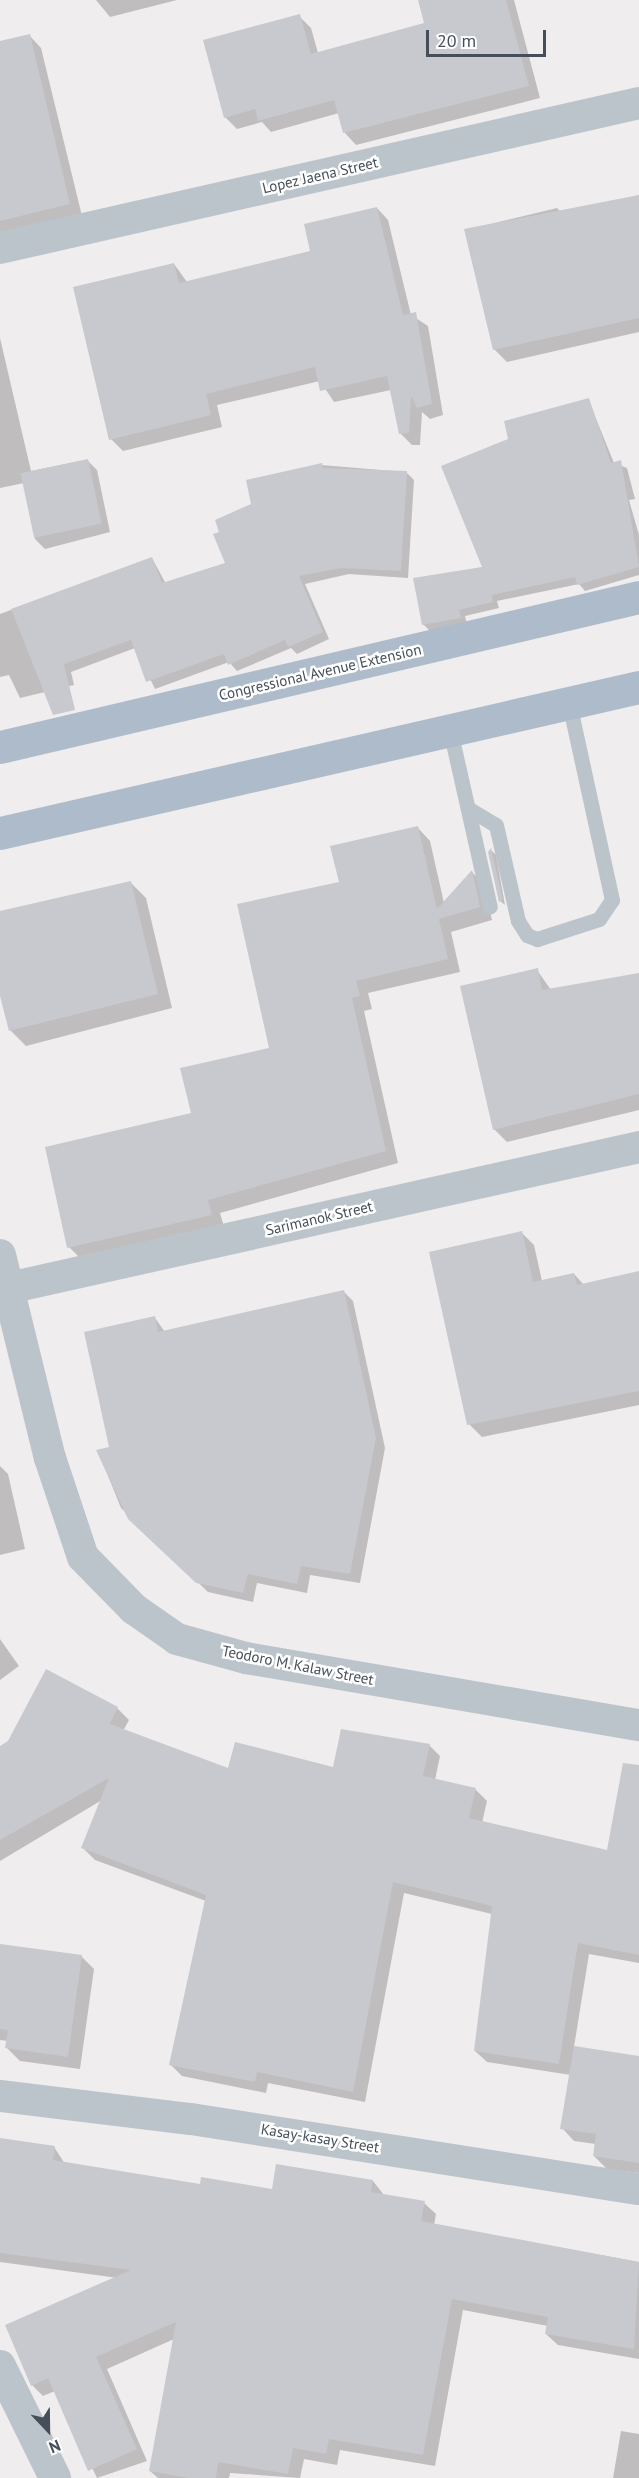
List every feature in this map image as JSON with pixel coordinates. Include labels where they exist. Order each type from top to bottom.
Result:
[{"type":"main road","name":"Congressional Avenue Extension","points":[[0,747],[639,597]]},
{"type":"main road","points":[[0,832],[639,687]]},
{"type":"street","name":"Lopez Jaena Street","points":[[0,248],[639,103]]},
{"type":"street","name":"Sarimanok Street","points":[[4,1289],[639,1147]]},
{"type":"street","name":"Teodoro M. Kalaw Street","points":[[0,1255],[4,1289],[50,1458],[83,1557],[134,1609],[177,1638],[246,1658],[639,1725]]},
{"type":"street","name":"Kasay-kasay Street","points":[[0,2096],[169,2115],[639,2188]]},
{"type":"street","points":[[0,2366],[55,2478]]},
{"type":"lane","points":[[469,809],[496,825],[518,921],[527,934],[537,939],[599,918],[612,900],[569,703]]},
{"type":"lane","points":[[450,730],[490,907]]},
{"type":"building","points":[[418,0],[506,0],[529,86],[343,133],[334,100],[258,121],[255,109],[224,118],[203,40],[300,14],[311,54],[424,23]]},
{"type":"building","points":[[30,34],[70,204],[0,221],[0,41]]},
{"type":"building","points":[[639,195],[639,318],[493,350],[464,229]]},
{"type":"building","points":[[377,207],[403,315],[416,312],[432,404],[417,408],[411,396],[409,433],[399,434],[387,376],[320,391],[315,367],[206,394],[211,415],[109,440],[73,287],[174,263],[179,283],[310,251],[304,224]]},
{"type":"building","points":[[589,398],[611,463],[621,460],[639,567],[577,585],[575,577],[492,595],[493,602],[459,610],[461,618],[422,625],[413,578],[482,567],[441,466],[508,439],[504,421]]},
{"type":"building","points":[[88,459],[102,524],[34,538],[21,473]]},
{"type":"building","points":[[322,463],[323,468],[407,471],[401,571],[341,568],[299,576],[323,632],[288,647],[285,640],[228,665],[224,654],[146,682],[131,640],[64,664],[75,710],[53,715],[11,609],[152,557],[162,583],[225,563],[213,534],[219,532],[215,520],[251,504],[246,480]]},
{"type":"building","points":[[418,826],[437,909],[472,870],[480,907],[439,919],[448,959],[356,981],[360,996],[352,998],[386,1151],[208,1200],[212,1215],[67,1248],[45,1147],[191,1113],[180,1068],[269,1048],[237,904],[339,882],[330,846]]},
{"type":"building","points":[[491,848],[503,900],[499,902],[488,852]]},
{"type":"building","points":[[131,881],[158,994],[9,1031],[0,996],[0,911]]},
{"type":"building","points":[[538,968],[542,990],[639,973],[639,1094],[493,1130],[460,986]]},
{"type":"building","points":[[522,1231],[533,1282],[574,1273],[577,1285],[639,1271],[639,1391],[467,1425],[429,1252]]},
{"type":"building","points":[[344,1290],[376,1438],[350,1574],[301,1566],[297,1584],[248,1574],[243,1593],[196,1583],[128,1519],[96,1450],[109,1447],[84,1332],[155,1316],[158,1332]]},
{"type":"building","points":[[46,1669],[118,1707],[110,1724],[228,1768],[235,1742],[333,1767],[341,1729],[430,1744],[423,1776],[476,1788],[469,1818],[607,1850],[623,1763],[639,1765],[639,1955],[578,1943],[559,2064],[474,2051],[492,1906],[393,1882],[353,2092],[257,2072],[255,2082],[169,2065],[206,1895],[81,1848],[109,1778],[0,1840],[0,1746],[8,1741]]},
{"type":"building","points":[[0,1944],[82,1955],[68,2057],[5,2048],[8,2030],[0,2029]]},
{"type":"building","points":[[574,2046],[639,2056],[639,2163],[593,2156],[596,2134],[560,2129]]},
{"type":"building","points":[[0,2138],[55,2146],[53,2160],[200,2184],[201,2177],[272,2189],[276,2164],[373,2180],[371,2192],[425,2201],[421,2221],[639,2262],[634,2349],[545,2334],[548,2317],[452,2299],[423,2455],[329,2439],[326,2454],[293,2448],[288,2474],[218,2462],[216,2478],[189,2478],[149,2471],[176,2322],[96,2357],[137,2449],[88,2471],[48,2378],[31,2386],[5,2325],[131,2270],[0,2253]]}]
